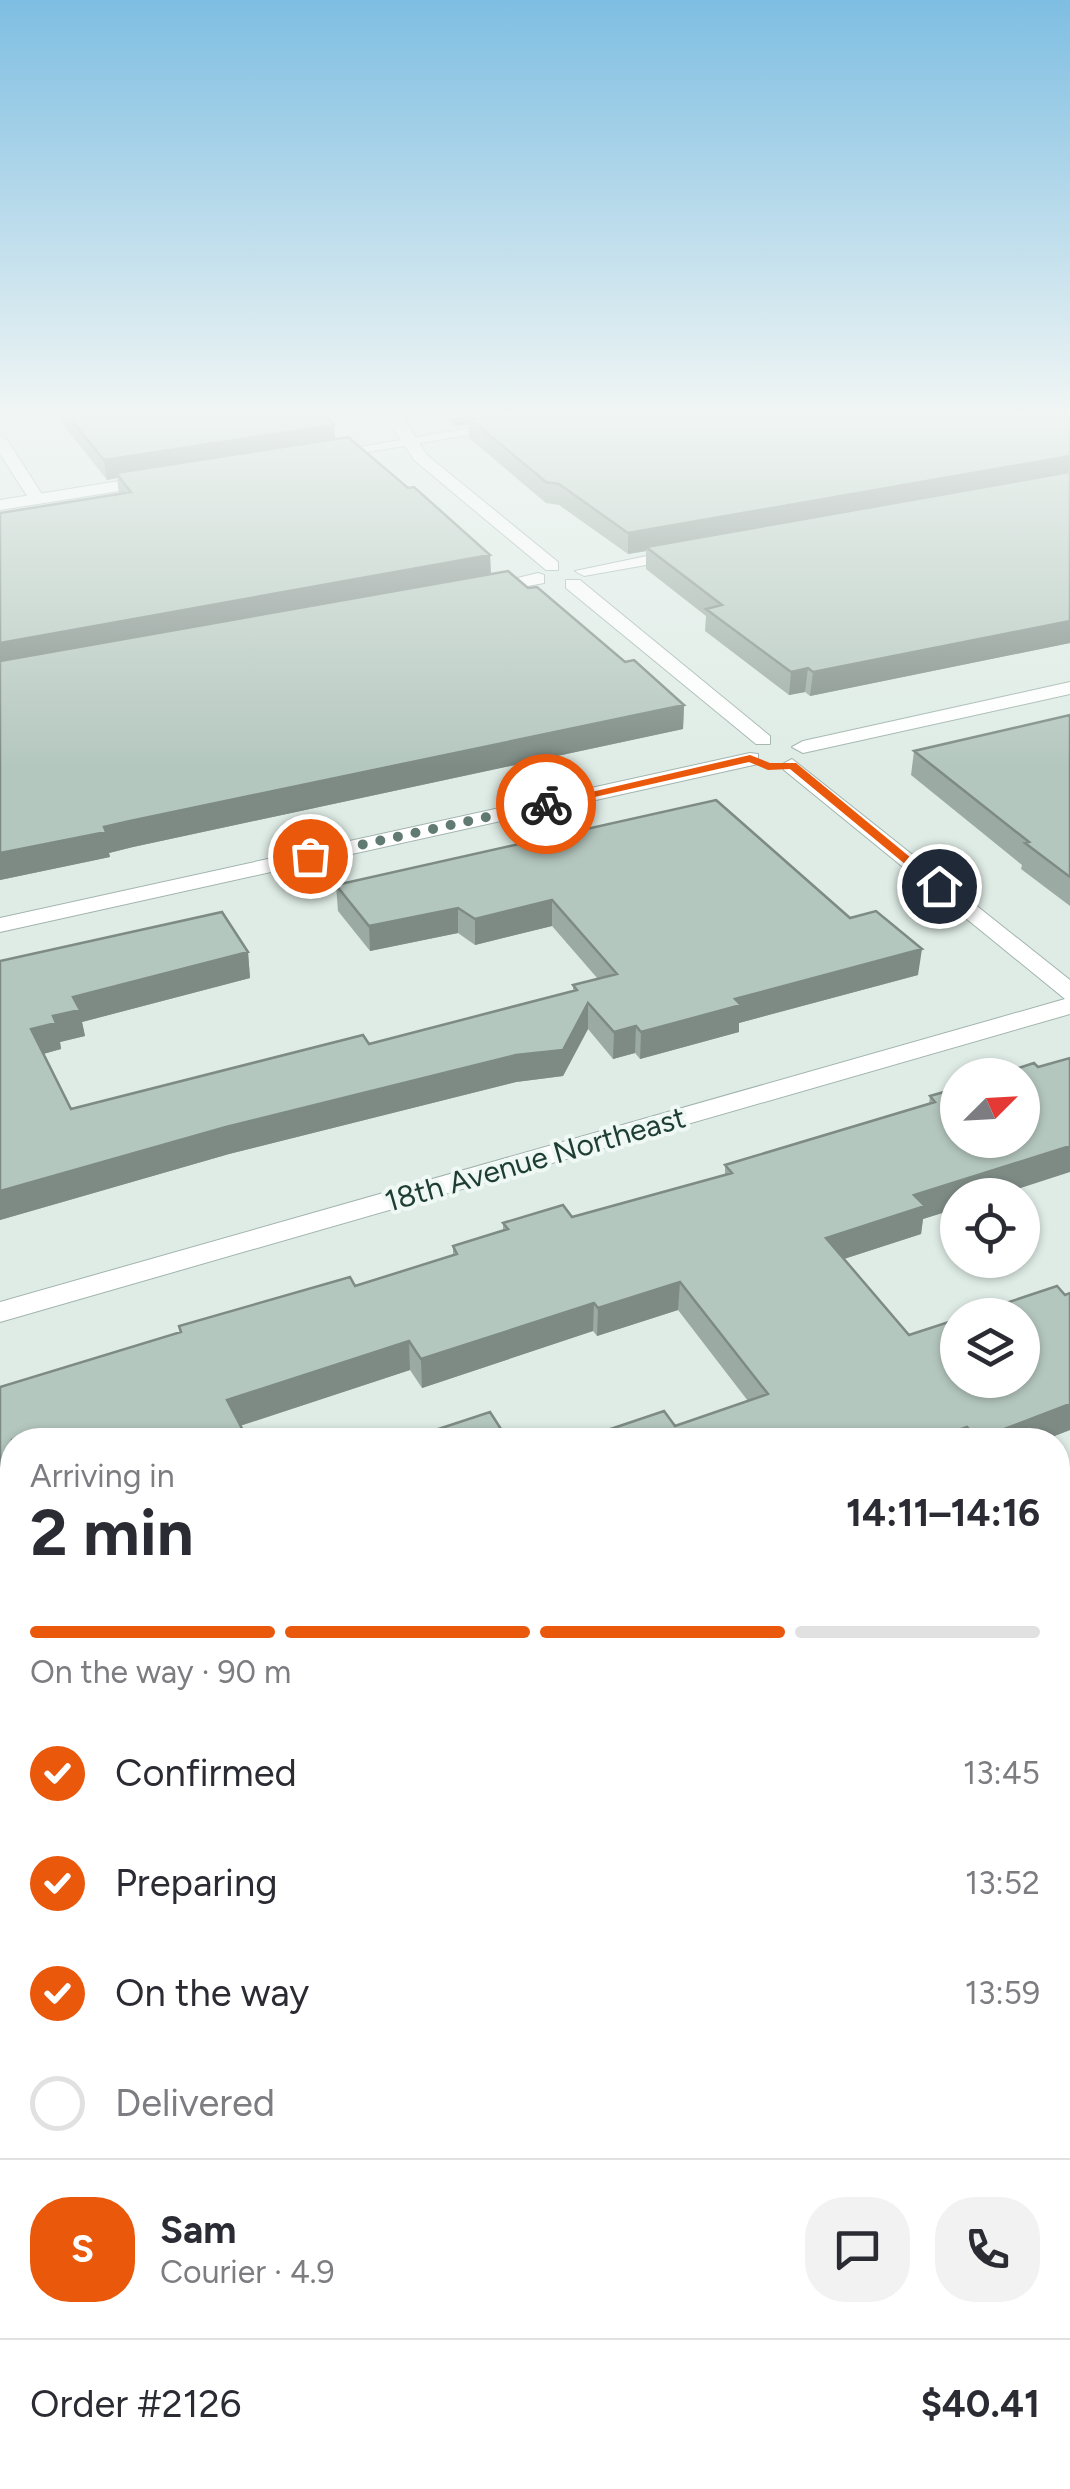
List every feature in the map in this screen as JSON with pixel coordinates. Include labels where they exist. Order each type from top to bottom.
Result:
[{"type":"street","points":[[504,534],[545,572]]},
{"type":"street","points":[[452,594],[545,572],[579,577],[697,551]]},
{"type":"street","points":[[579,577],[756,749]]},
{"type":"street","points":[[798,756],[1070,688]]},
{"type":"street","points":[[0,925],[784,740],[1070,993]]},
{"type":"street","name":"18th Avenue Northeast","points":[[0,1312],[1070,1006]]},
{"type":"building","points":[[0,534],[467,534],[490,555],[0,643]]},
{"type":"building","points":[[719,534],[1070,534],[1070,621],[813,672],[808,668],[791,672],[706,609],[722,605],[646,547]]},
{"type":"building","points":[[508,571],[528,588],[537,587],[625,662],[634,660],[684,705],[130,821],[104,827],[106,832],[0,853],[0,661]]},
{"type":"building","points":[[1070,715],[1070,877],[914,751]]},
{"type":"building","points":[[716,800],[850,918],[876,911],[922,949],[735,999],[741,1005],[641,1032],[636,1026],[614,1032],[588,1003],[563,1050],[516,1055],[226,1127],[0,1191],[0,961],[222,912],[248,952],[73,997],[80,1010],[53,1016],[56,1023],[31,1029],[71,1109],[363,1035],[369,1044],[577,990],[573,985],[617,974],[552,900],[475,919],[458,908],[369,926],[336,885]]},
{"type":"building","points":[[1070,1058],[1070,1146],[1040,1155],[1040,1066]]},
{"type":"building","points":[[940,1093],[940,1158],[1032,1158],[968,1178],[940,1178],[940,1187],[914,1195],[925,1206],[826,1238],[909,1335],[940,1325],[940,1398],[1040,1398],[1040,1298],[1021,1298],[1057,1286],[1065,1295],[1070,1293],[1070,1404],[1007,1428],[614,1428],[664,1411],[675,1426],[768,1394],[680,1282],[598,1308],[594,1303],[421,1359],[409,1341],[227,1400],[242,1428],[0,1428],[0,1387],[181,1332],[179,1326],[350,1277],[355,1286],[457,1254],[453,1246],[508,1229],[503,1223],[563,1205],[572,1217],[732,1173],[725,1165],[935,1102],[930,1096]]},
{"type":"building","points":[[490,1412],[500,1428],[441,1428]]},
{"type":"way so far","points":[[310,856],[546,804]]},
{"type":"route","points":[[546,804],[750,758],[768,766],[792,765],[939,886]]}]
